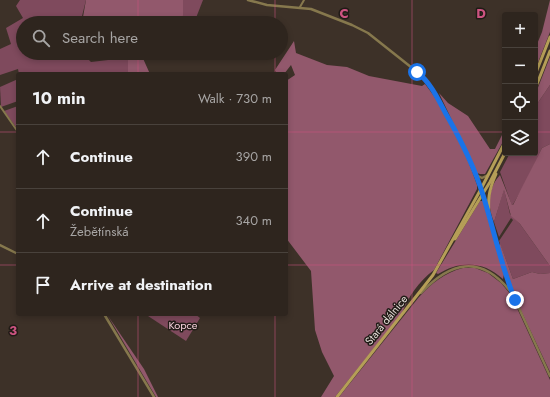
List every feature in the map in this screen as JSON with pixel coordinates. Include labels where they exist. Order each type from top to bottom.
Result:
[{"type":"main road","points":[[538,68],[550,37]]},
{"type":"main road","points":[[537,84],[550,50]]},
{"type":"main road","name":"Stará dálnice","points":[[446,252],[490,174],[502,148]]},
{"type":"main road","points":[[489,218],[489,189],[503,156]]},
{"type":"main road","name":"Stará dálnice","points":[[337,397],[418,296],[483,194],[503,156]]},
{"type":"street","points":[[248,0],[267,5],[300,7],[318,11],[361,29],[424,78],[432,88],[454,128],[476,174],[512,293],[550,376]]},
{"type":"street","points":[[300,7],[304,0]]},
{"type":"street","points":[[0,106],[16,129]]},
{"type":"street","points":[[476,174],[482,178],[490,174]]},
{"type":"street","points":[[0,245],[16,253]]},
{"type":"street","points":[[418,296],[431,282],[446,271],[462,266],[476,267],[495,275],[512,293]]},
{"type":"street","points":[[105,316],[154,397]]},
{"type":"green space","points":[[20,0],[86,0],[82,16],[22,16],[16,6]]},
{"type":"green space","points":[[183,0],[203,0],[197,16],[182,16]]},
{"type":"green space","points":[[16,22],[16,60],[89,60],[91,62],[128,60],[128,72],[19,72],[18,69],[0,75],[0,49],[11,44],[6,28]]},
{"type":"green space","points":[[16,80],[16,102],[1,107],[0,87]]},
{"type":"green space","points":[[550,85],[550,144],[542,148],[522,189],[512,206],[500,172],[508,156],[538,156],[538,103]]},
{"type":"green space","points":[[16,107],[16,127],[4,111]]},
{"type":"green space","points":[[504,189],[510,214],[520,224],[550,266],[550,273],[540,274],[532,272],[513,279],[499,241],[513,220],[511,218],[499,237],[494,222]]},
{"type":"green space","name":"Kopce","points":[[148,316],[198,316],[200,318],[186,341]]},
{"type":"shaded area","points":[[86,0],[183,0],[183,16],[83,16]]},
{"type":"shaded area","points":[[550,0],[550,32],[538,62],[538,42]]},
{"type":"shaded area","points":[[294,41],[296,53],[327,65],[347,67],[369,76],[422,86],[425,84],[441,107],[455,132],[477,185],[477,189],[434,270],[419,284],[411,295],[402,313],[335,397],[321,397],[334,376],[322,352],[315,330],[311,271],[288,241],[288,80],[295,75],[291,65],[286,72],[276,72],[275,70],[282,60],[288,60],[288,50]]},
{"type":"shaded area","points":[[550,57],[550,85],[538,103],[538,87]]},
{"type":"shaded area","points":[[128,60],[144,60],[149,72],[128,72]]},
{"type":"shaded area","points":[[439,93],[448,103],[468,116],[490,149],[495,149],[502,135],[502,143],[485,174],[477,173]]},
{"type":"shaded area","points":[[550,144],[550,266],[520,224],[511,216],[504,190],[494,222],[490,210],[491,191],[500,175],[513,205],[542,148]]},
{"type":"shaded area","points":[[480,201],[483,201],[504,274],[503,279],[488,269],[472,264],[455,266],[438,274],[436,273]]},
{"type":"shaded area","points":[[500,243],[513,279],[532,272],[540,274],[550,273],[550,372],[516,300],[499,246]]},
{"type":"shaded area","points":[[463,268],[475,268],[488,273],[501,283],[511,295],[550,380],[550,397],[339,397],[419,297],[444,276]]},
{"type":"shaded area","points":[[108,316],[144,369],[158,397],[156,397]]},
{"type":"route","points":[[417,72],[432,88],[473,167],[483,194],[497,246],[515,300]]}]
